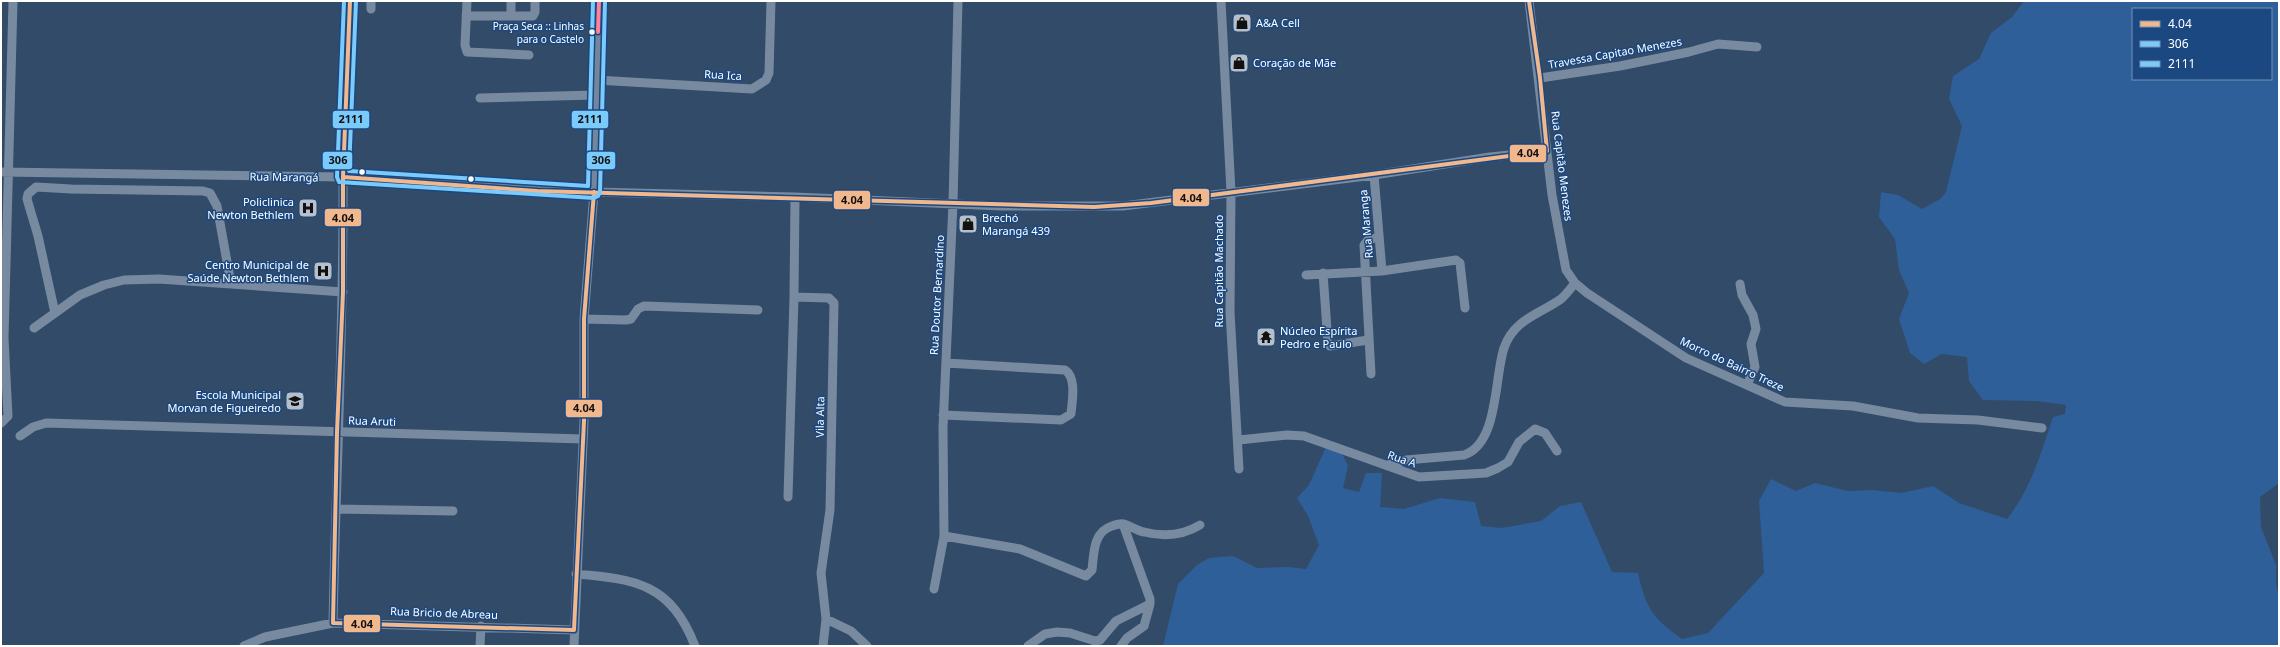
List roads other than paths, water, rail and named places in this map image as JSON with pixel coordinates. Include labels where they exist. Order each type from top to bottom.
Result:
[{"type":"street","points":[[1,423],[8,416],[2,338],[4,172],[13,1]]},
{"type":"street","points":[[332,623],[337,432],[343,292],[343,177],[350,1]]},
{"type":"street","points":[[466,1],[464,45],[469,53],[529,55]]},
{"type":"street","points":[[511,1],[511,16]]},
{"type":"street","points":[[466,16],[533,16],[535,13],[535,1]]},
{"type":"street","points":[[574,646],[583,439],[584,319],[594,192],[599,1]]},
{"type":"street","name":"Rua Ica","points":[[596,80],[752,89],[766,80],[769,73],[771,1]]},
{"type":"street","name":"Rua Doutor Bernardino","points":[[934,589],[944,536],[943,415],[953,203],[958,1]]},
{"type":"street","name":"Rua Capitão Machado","points":[[1221,1],[1231,192],[1230,312],[1239,440],[1239,468]]},
{"type":"street","name":"Rua Capitão Menezes","points":[[1529,1],[1540,78],[1546,151],[1566,270],[1575,283]]},
{"type":"street","name":"Travessa Capitao Menezes","points":[[1540,78],[1620,66],[1689,52],[1718,44],[1757,46]]},
{"type":"street","points":[[480,98],[596,95]]},
{"type":"street","name":"Rua Marangá","points":[[4,172],[343,177],[594,192],[795,197],[1001,206],[1123,206],[1374,175],[1490,157],[1546,151]]},
{"type":"street","name":"Rua Maranga","points":[[1374,175],[1382,271]]},
{"type":"street","points":[[55,313],[38,236],[27,199],[28,194],[36,186],[85,190],[203,191],[210,193],[217,206],[231,284]]},
{"type":"street","points":[[788,497],[794,297],[795,197]]},
{"type":"street","points":[[1366,272],[1364,245],[1368,240],[1379,237]]},
{"type":"street","name":"Rua Maranga","points":[[1306,275],[1382,271],[1459,261],[1466,308]]},
{"type":"street","name":"Rua Maranga","points":[[1366,272],[1368,340],[1371,374]]},
{"type":"street","points":[[1324,273],[1328,344],[1330,346],[1368,340]]},
{"type":"street","points":[[34,328],[80,295],[104,285],[124,280],[159,279],[343,292]]},
{"type":"street","points":[[1387,465],[1406,460],[1464,455],[1472,452],[1480,445],[1495,401],[1504,347],[1524,320],[1561,298],[1575,283]]},
{"type":"street","name":"Morro do Bairro Treze","points":[[1575,283],[1587,293],[1686,358],[1785,402],[1853,406],[1918,418],[1978,420],[2042,428]]},
{"type":"street","points":[[1740,284],[1742,295],[1753,315],[1756,330],[1751,344],[1755,367],[1747,385]]},
{"type":"street","name":"Vila Alta","points":[[794,297],[829,298],[834,303],[830,510],[821,573],[826,619],[823,646]]},
{"type":"street","points":[[584,319],[631,319],[638,309],[644,306],[758,310]]},
{"type":"street","points":[[943,415],[1061,420],[1071,414],[1073,397],[1071,378],[1065,370],[946,363]]},
{"type":"street","name":"Rua Aruti","points":[[20,436],[33,427],[46,423],[583,439]]},
{"type":"street","name":"Rua A","points":[[1239,440],[1287,435],[1304,436],[1419,477],[1486,473],[1508,462],[1519,442],[1535,429],[1545,433],[1557,451]]},
{"type":"street","points":[[336,509],[453,511]]},
{"type":"street","points":[[1121,646],[1127,638],[1144,626],[1150,604],[1150,599],[1123,524]]},
{"type":"street","points":[[944,536],[1020,549],[1086,576],[1092,570],[1094,547],[1100,533],[1112,526],[1123,524],[1143,532],[1168,536],[1180,534],[1200,525]]},
{"type":"street","points":[[576,574],[626,579],[665,598],[678,611],[695,646]]},
{"type":"street","points":[[1028,646],[1045,634],[1057,632],[1070,633],[1095,641],[1100,640],[1116,621],[1150,604]]},
{"type":"street","points":[[826,619],[852,631],[867,646]]},
{"type":"street","name":"Rua Bricio de Abreau","points":[[244,646],[265,637],[332,623],[480,626],[574,630]]},
{"type":"street","points":[[480,626],[480,646]]},
{"type":"place","name":"A&A Cell","points":[[1242,23]]},
{"type":"place","name":"Praça Seca :: Linhas para o Castelo","points":[[592,32]]},
{"type":"place","name":"Coração de Mãe","points":[[1239,63]]},
{"type":"place","name":"Policlinica Newton Bethlem","points":[[308,208]]},
{"type":"place","name":"Brechó Marangá 439","points":[[968,224]]},
{"type":"place","name":"Centro Municipal de Saúde Newton Bethlem","points":[[323,271]]},
{"type":"place","name":"Núcleo Espírita Pedro e Paulo","points":[[1266,337]]},
{"type":"place","name":"Escola Municipal Morvan de Figueiredo","points":[[295,401]]}]
